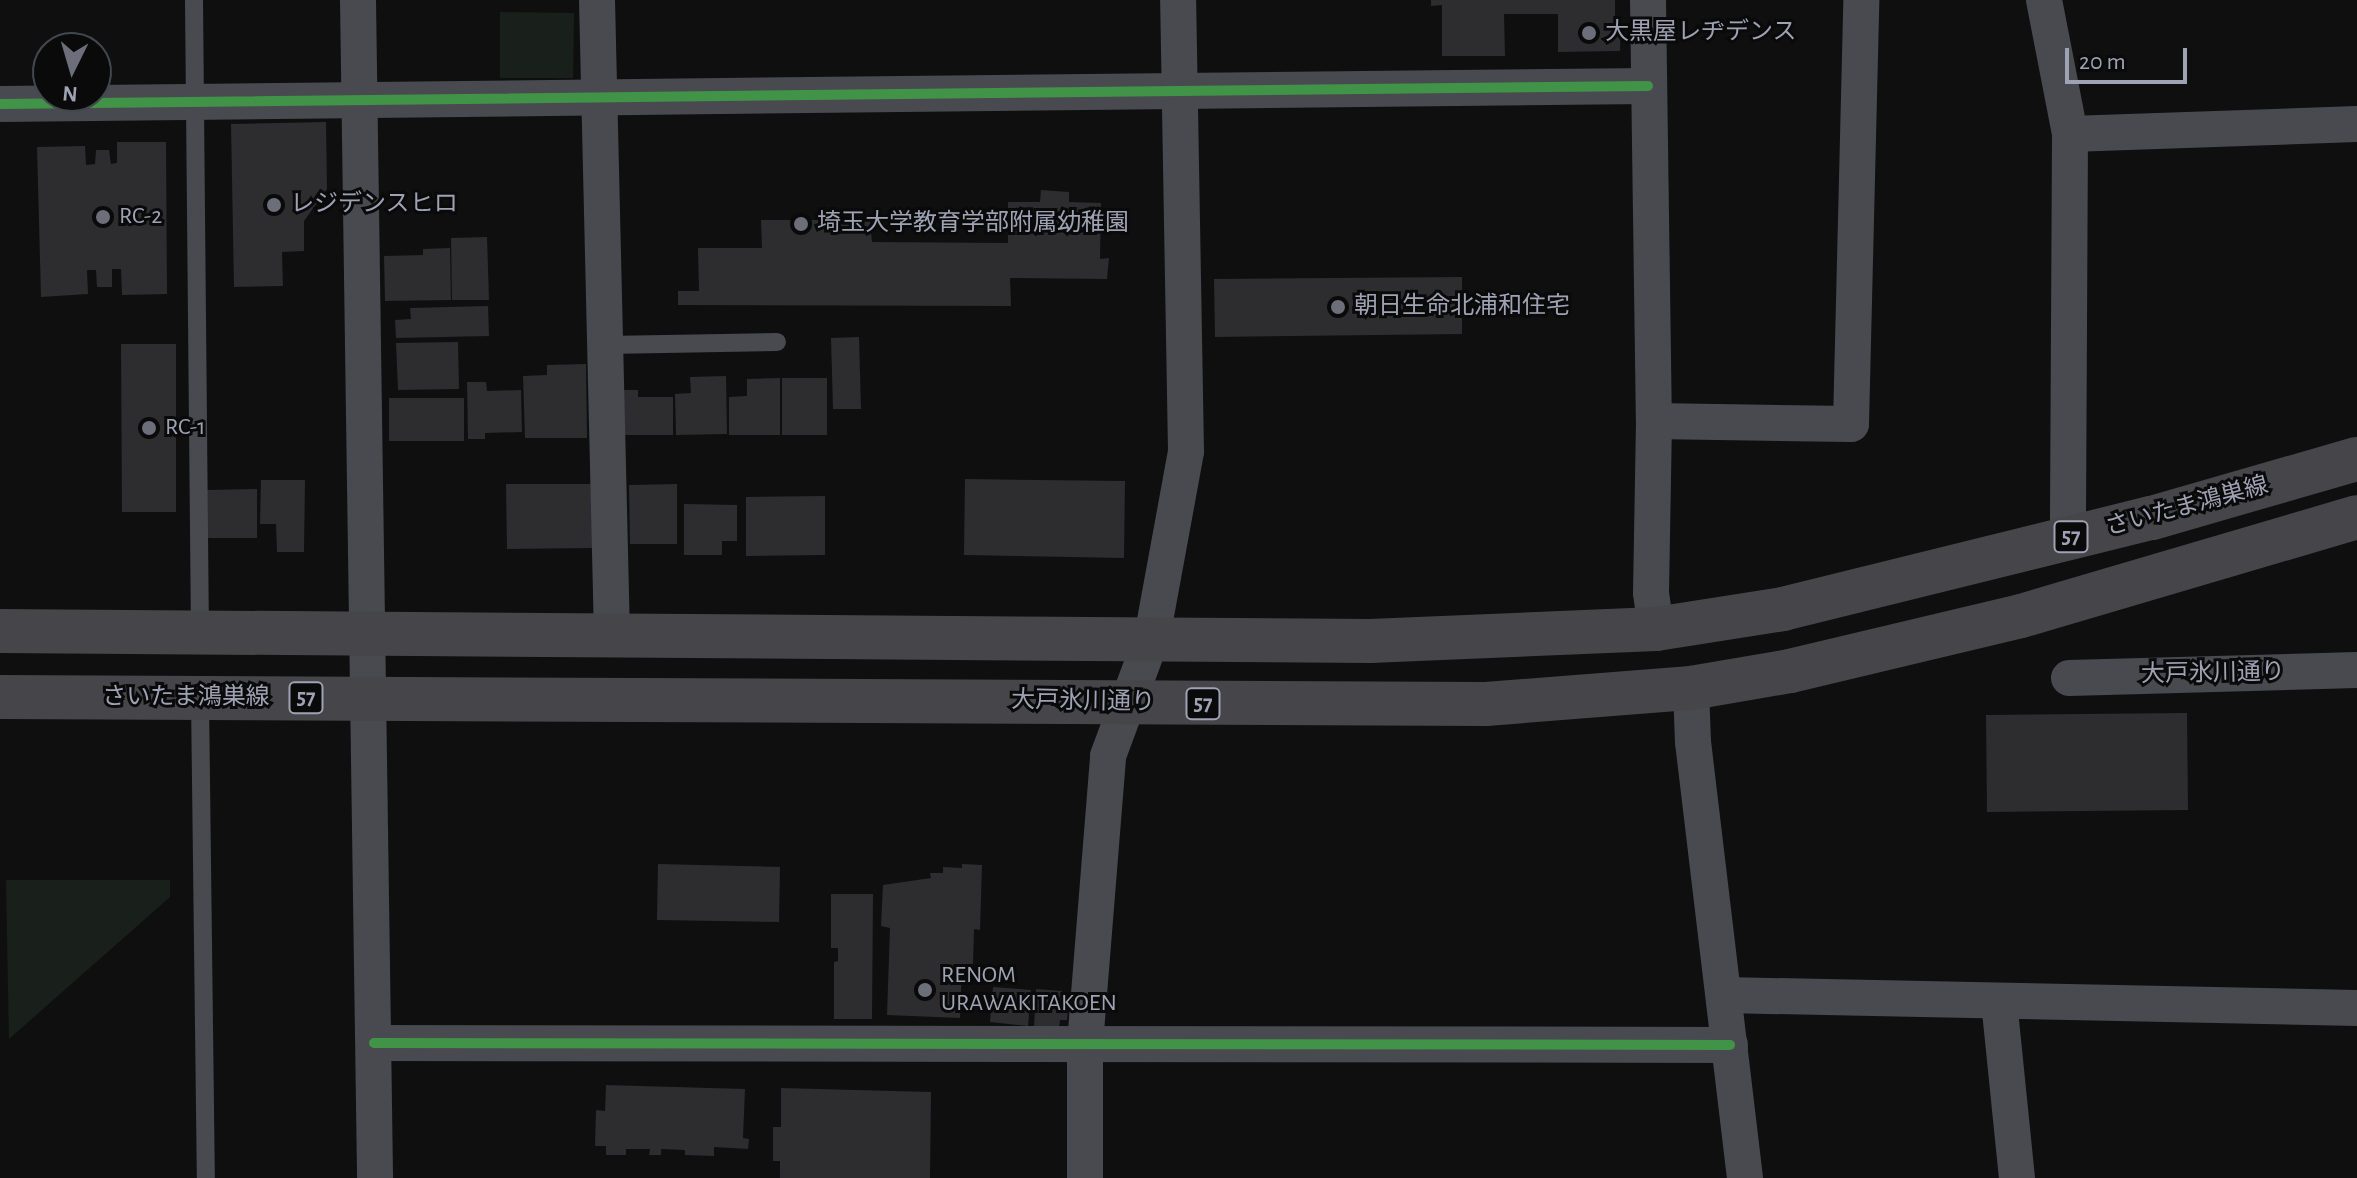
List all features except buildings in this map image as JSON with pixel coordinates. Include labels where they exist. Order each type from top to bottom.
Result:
[{"type":"main road","name":"さいたま鴻巣線","points":[[1656,629],[1783,609],[2152,518],[2357,459]]},
{"type":"main road","name":"大戸氷川通り","points":[[613,699],[1486,704],[1691,688],[1790,671],[2021,616],[2357,517]]},
{"type":"main road","name":"57","points":[[0,631],[1384,641],[1656,629]]},
{"type":"main road","name":"さいたま鴻巣線","points":[[0,697],[613,699]]},
{"type":"street","points":[[358,0],[375,1178]]},
{"type":"street","points":[[597,0],[612,635]]},
{"type":"street","points":[[1085,1178],[1085,1044],[1108,756],[1152,637],[1186,451],[1178,0]]},
{"type":"street","points":[[1648,0],[1654,421],[1651,593],[1656,629]]},
{"type":"street","points":[[1654,421],[1851,424],[1861,0]]},
{"type":"street","points":[[2044,0],[2070,134],[2068,538]]},
{"type":"street","points":[[0,104],[599,95],[1648,86]]},
{"type":"street","points":[[2070,134],[2357,124]]},
{"type":"street","name":"大戸氷川通り","points":[[2069,678],[2357,670]]},
{"type":"street","points":[[1691,688],[1693,742],[1745,1178]]},
{"type":"street","points":[[1725,995],[2357,1008]]},
{"type":"street","points":[[1999,1001],[2017,1178]]},
{"type":"street","points":[[374,1043],[1730,1045]]},
{"type":"lane","points":[[194,0],[200,633]]},
{"type":"lane","points":[[607,345],[777,342]]},
{"type":"lane","points":[[200,699],[206,1178]]},
{"type":"shaded area","points":[[500,12],[574,13],[573,78],[500,78]]},
{"type":"shaded area","points":[[6,880],[170,880],[170,897],[9,1039]]},
{"type":"cycle path","points":[[0,104],[1648,86]]},
{"type":"cycle path","points":[[374,1043],[1730,1045]]},
{"type":"place","name":"大黒屋レヂデンス","points":[[1589,33]]},
{"type":"place","name":"レジデンスヒロ","points":[[274,205]]},
{"type":"place","name":"RC-2","points":[[103,217]]},
{"type":"place","name":"埼玉大学教育学部附属幼稚園","points":[[801,224]]},
{"type":"place","name":"朝日生命北浦和住宅","points":[[1338,307]]},
{"type":"place","name":"RC-1","points":[[149,428]]},
{"type":"place","name":"RENOM URAWAKITAKOEN","points":[[925,990]]}]
